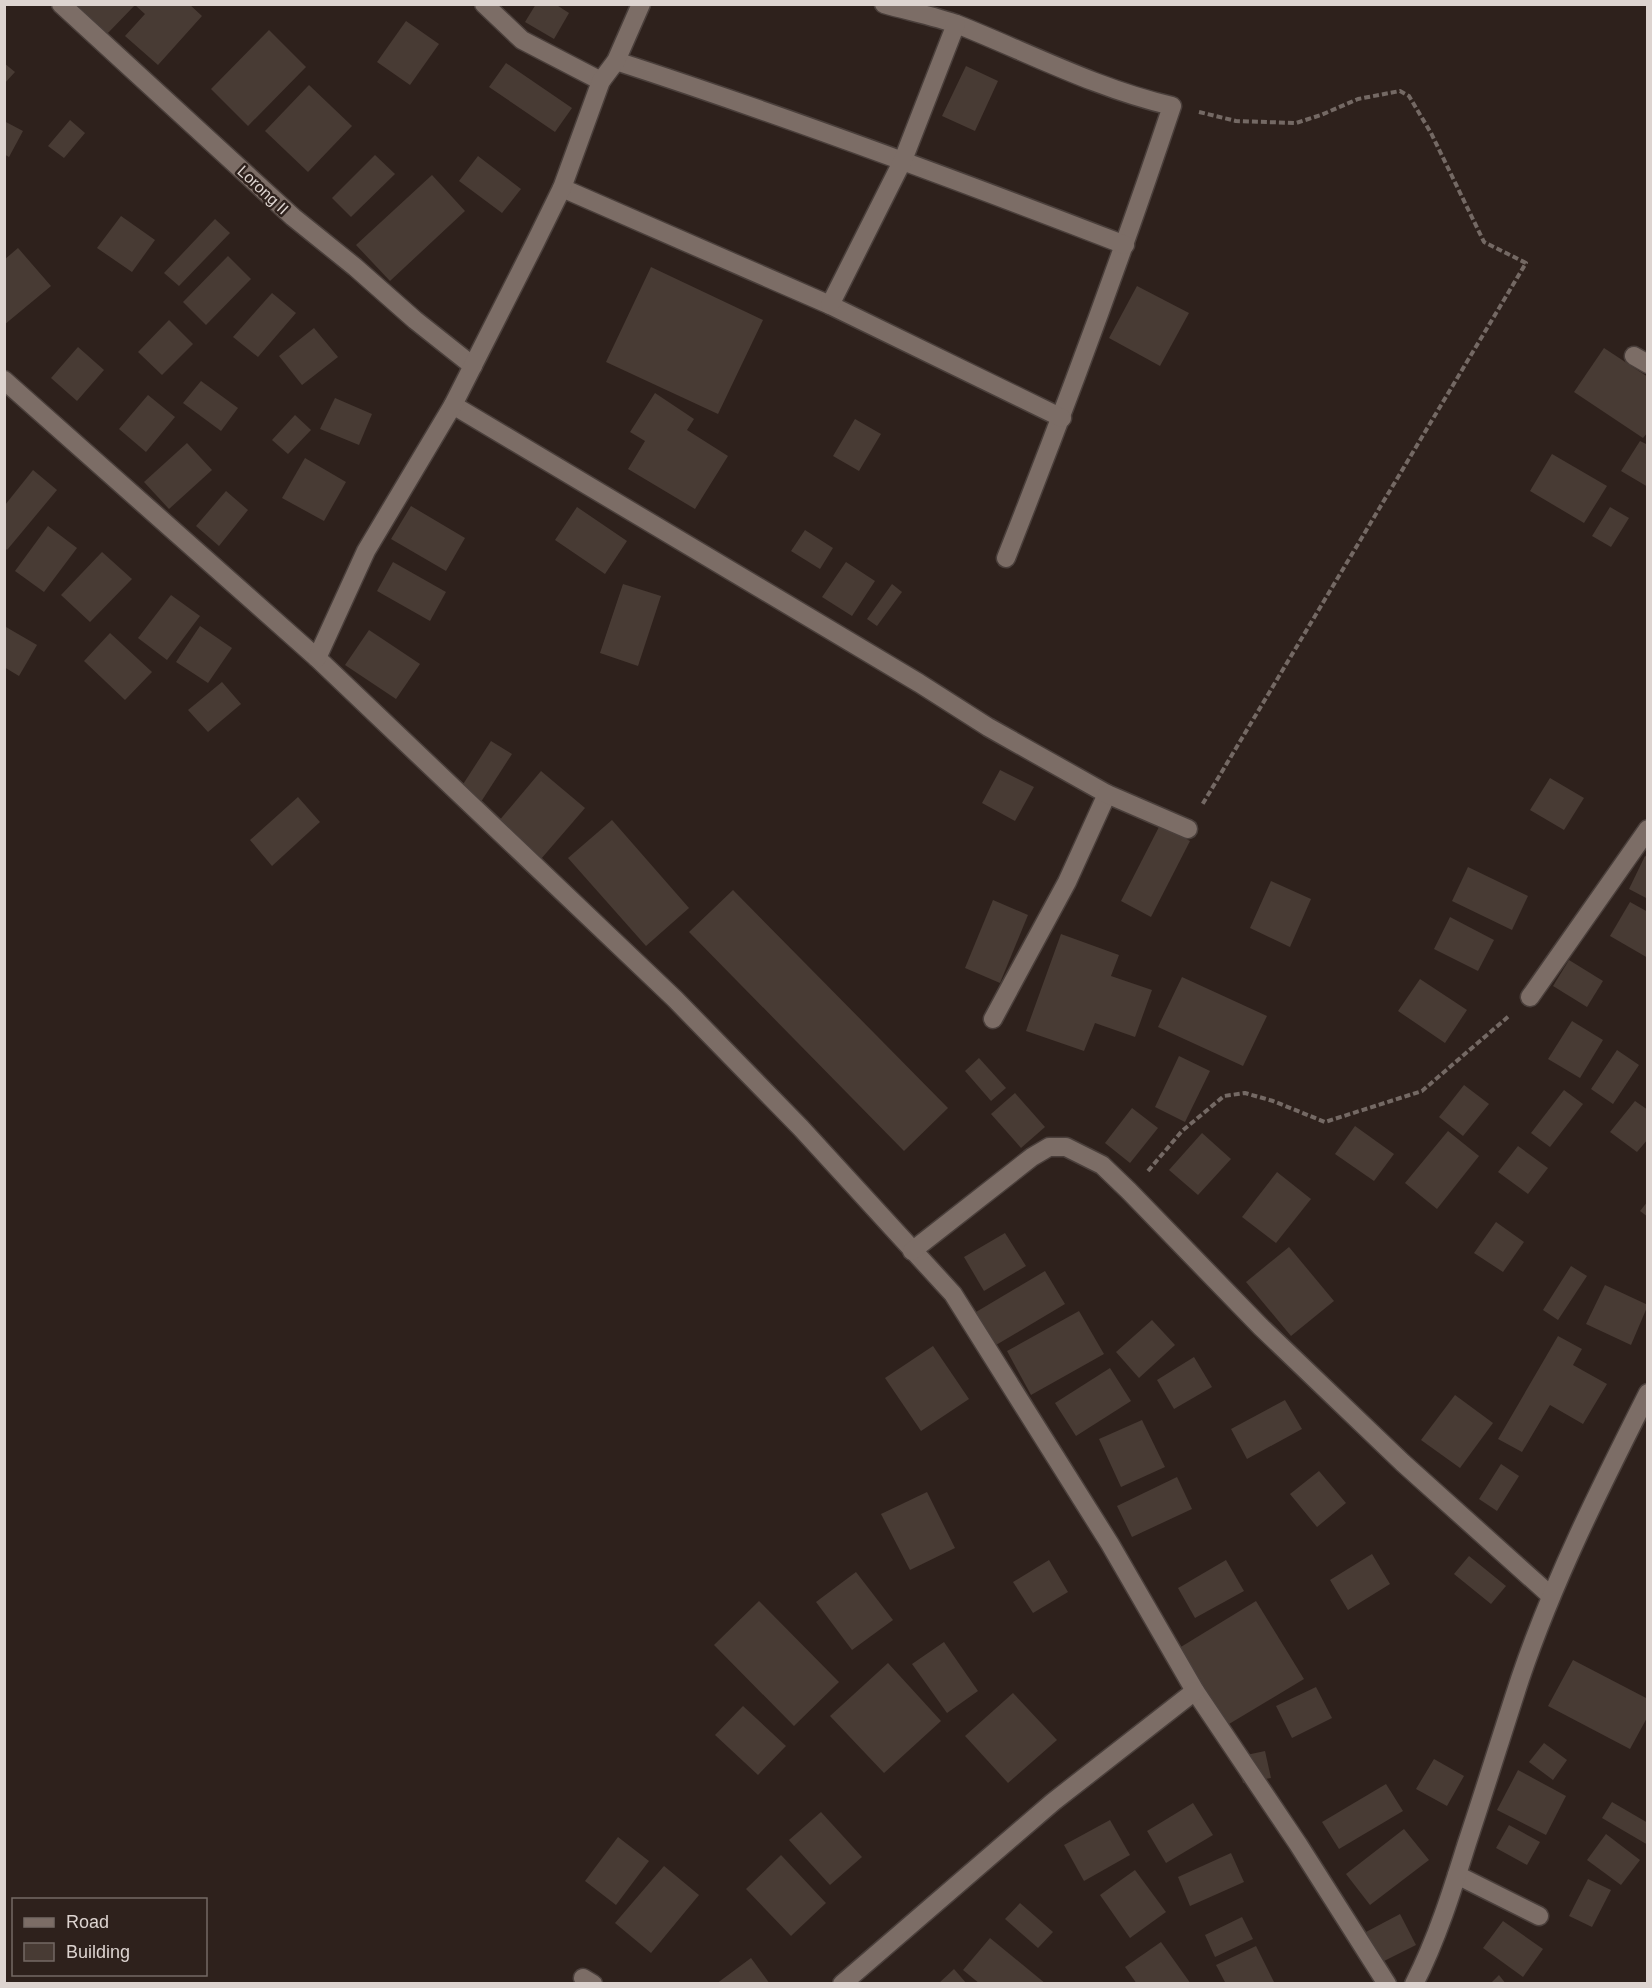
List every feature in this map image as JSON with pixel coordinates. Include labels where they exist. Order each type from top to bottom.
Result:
[{"type":"street","name":"Lorong II","points":[[61,4],[293,217],[415,320],[474,366]]},
{"type":"street","points":[[484,4],[522,40],[601,81]]},
{"type":"street","points":[[317,658],[366,551],[453,405],[562,188],[601,81],[616,61],[640,4]]},
{"type":"street","points":[[884,4],[956,24],[1057,67],[1151,101],[1172,106],[1125,245],[1062,418],[1006,558]]},
{"type":"street","points":[[830,305],[903,160],[956,24]]},
{"type":"street","points":[[616,61],[709,91],[856,146],[903,160],[1125,245]]},
{"type":"street","points":[[562,188],[830,305],[1062,418]]},
{"type":"street","points":[[4,380],[317,658],[675,999],[801,1128],[953,1294],[1110,1545],[1195,1691],[1298,1844],[1387,1983]]},
{"type":"street","points":[[453,405],[919,683],[988,727],[1107,794],[1188,829]]},
{"type":"street","points":[[993,1019],[1067,882],[1107,794]]},
{"type":"street","points":[[1530,997],[1647,829]]},
{"type":"street","points":[[912,1251],[1032,1157],[1048,1148],[1066,1148],[1102,1165],[1262,1327],[1403,1463],[1551,1596]]},
{"type":"street","points":[[1414,1983],[1427,1958],[1457,1875],[1521,1678],[1551,1596],[1568,1554],[1647,1393]]},
{"type":"street","points":[[842,1983],[1053,1802],[1195,1691]]},
{"type":"street","points":[[1457,1875],[1539,1916]]},
{"type":"path","points":[[1172,106],[1236,121],[1296,123],[1358,99],[1400,91],[1409,96],[1431,133],[1484,242],[1526,263],[1188,829]]},
{"type":"path","points":[[1129,1191],[1182,1131],[1224,1096],[1245,1093],[1273,1101],[1325,1122],[1422,1091],[1530,997]]},
{"type":"building","points":[[76,4],[189,4],[202,16],[158,65],[125,36],[145,14],[135,5],[107,34]]},
{"type":"building","points":[[536,4],[555,4],[569,13],[554,39],[525,22]]},
{"type":"building","points":[[406,21],[439,44],[410,85],[377,62]]},
{"type":"building","points":[[269,30],[306,67],[248,126],[211,89]]},
{"type":"building","points":[[4,63],[15,72],[4,84]]},
{"type":"building","points":[[506,63],[572,108],[555,132],[489,87]]},
{"type":"building","points":[[966,66],[998,81],[975,131],[942,116]]},
{"type":"building","points":[[309,85],[352,126],[308,172],[265,131]]},
{"type":"building","points":[[70,120],[85,133],[64,158],[48,146]]},
{"type":"building","points":[[4,121],[23,131],[9,157],[4,154]]},
{"type":"building","points":[[375,155],[395,174],[351,217],[332,198]]},
{"type":"building","points":[[478,156],[521,189],[502,213],[459,181]]},
{"type":"building","points":[[432,175],[465,211],[390,281],[356,245]]},
{"type":"building","points":[[121,216],[155,240],[132,272],[97,248]]},
{"type":"building","points":[[215,219],[230,233],[179,286],[164,273]]},
{"type":"building","points":[[18,248],[51,286],[4,325],[4,260]]},
{"type":"building","points":[[228,256],[251,279],[206,325],[183,302]]},
{"type":"building","points":[[651,267],[763,320],[718,414],[606,362]]},
{"type":"building","points":[[1137,286],[1189,313],[1160,366],[1109,338]]},
{"type":"building","points":[[272,293],[296,313],[258,357],[233,337]]},
{"type":"building","points":[[169,320],[193,344],[162,375],[138,352]]},
{"type":"building","points":[[314,328],[338,357],[302,385],[279,356]]},
{"type":"building","points":[[78,347],[104,370],[77,401],[51,378]]},
{"type":"building","points":[[1604,348],[1648,377],[1648,432],[1643,438],[1574,392]]},
{"type":"building","points":[[201,381],[238,408],[221,431],[183,403]]},
{"type":"building","points":[[655,393],[694,419],[687,430],[728,456],[695,509],[628,469],[645,441],[630,432]]},
{"type":"building","points":[[148,395],[175,417],[146,452],[119,429]]},
{"type":"building","points":[[335,398],[372,414],[359,445],[320,429]]},
{"type":"building","points":[[295,415],[311,430],[288,454],[272,440]]},
{"type":"building","points":[[855,419],[881,434],[859,471],[833,456]]},
{"type":"building","points":[[1640,441],[1648,445],[1648,487],[1621,471]]},
{"type":"building","points":[[187,443],[212,470],[169,509],[144,482]]},
{"type":"building","points":[[1552,454],[1607,486],[1584,523],[1530,491]]},
{"type":"building","points":[[305,458],[346,482],[324,521],[282,498]]},
{"type":"building","points":[[33,470],[57,490],[7,550],[5,548],[5,505]]},
{"type":"building","points":[[226,491],[248,510],[219,546],[196,526]]},
{"type":"building","points":[[411,506],[465,538],[446,571],[391,539]]},
{"type":"building","points":[[577,507],[627,541],[605,574],[555,540]]},
{"type":"building","points":[[1610,507],[1629,518],[1611,547],[1592,536]]},
{"type":"building","points":[[48,526],[77,548],[44,592],[15,571]]},
{"type":"building","points":[[805,530],[833,548],[820,569],[791,551]]},
{"type":"building","points":[[102,552],[132,579],[90,622],[61,595]]},
{"type":"building","points":[[393,562],[446,592],[430,621],[377,591]]},
{"type":"building","points":[[846,562],[875,581],[852,616],[822,597]]},
{"type":"building","points":[[623,584],[661,596],[638,666],[600,653]]},
{"type":"building","points":[[892,584],[902,592],[877,626],[867,619]]},
{"type":"building","points":[[171,595],[200,616],[167,660],[138,638]]},
{"type":"building","points":[[200,626],[232,648],[208,683],[176,662]]},
{"type":"building","points":[[6,627],[37,645],[19,676],[4,667]]},
{"type":"building","points":[[369,630],[420,664],[396,699],[345,665]]},
{"type":"building","points":[[110,633],[152,672],[125,700],[84,661]]},
{"type":"building","points":[[222,682],[241,704],[208,732],[188,710]]},
{"type":"building","points":[[491,741],[512,754],[479,805],[458,792]]},
{"type":"building","points":[[1000,770],[1034,787],[1015,821],[982,803]]},
{"type":"building","points":[[541,771],[585,808],[541,859],[498,822]]},
{"type":"building","points":[[1550,778],[1584,798],[1564,830],[1530,810]]},
{"type":"building","points":[[298,797],[320,822],[272,866],[250,840]]},
{"type":"building","points":[[612,820],[689,908],[646,946],[568,858]]},
{"type":"building","points":[[1160,825],[1190,841],[1151,917],[1121,901]]},
{"type":"building","points":[[1645,856],[1648,857],[1648,899],[1629,889]]},
{"type":"building","points":[[1468,867],[1528,896],[1512,930],[1452,901]]},
{"type":"building","points":[[1271,881],[1311,899],[1290,947],[1250,928]]},
{"type":"building","points":[[733,890],[948,1108],[904,1151],[689,932]]},
{"type":"building","points":[[993,900],[1028,915],[1000,983],[965,968]]},
{"type":"building","points":[[1630,902],[1648,912],[1648,958],[1610,936]]},
{"type":"building","points":[[1450,917],[1494,940],[1478,971],[1434,949]]},
{"type":"building","points":[[1061,934],[1119,955],[1111,976],[1152,990],[1135,1037],[1095,1023],[1084,1051],[1026,1031]]},
{"type":"building","points":[[1569,960],[1603,981],[1587,1007],[1553,986]]},
{"type":"building","points":[[1182,977],[1267,1016],[1243,1066],[1158,1027]]},
{"type":"building","points":[[1420,979],[1467,1010],[1445,1043],[1398,1011]]},
{"type":"building","points":[[1572,1021],[1603,1040],[1580,1078],[1548,1059]]},
{"type":"building","points":[[1617,1050],[1639,1065],[1613,1104],[1591,1089]]},
{"type":"building","points":[[1179,1056],[1210,1071],[1185,1122],[1155,1107]]},
{"type":"building","points":[[979,1058],[1006,1088],[991,1101],[965,1071]]},
{"type":"building","points":[[1464,1085],[1489,1104],[1463,1136],[1439,1117]]},
{"type":"building","points":[[1564,1090],[1583,1104],[1550,1147],[1531,1133]]},
{"type":"building","points":[[1015,1093],[1045,1127],[1021,1148],[991,1114]]},
{"type":"building","points":[[1635,1101],[1648,1110],[1648,1139],[1637,1152],[1610,1132]]},
{"type":"building","points":[[1132,1108],[1158,1128],[1130,1163],[1105,1143]]},
{"type":"building","points":[[1355,1126],[1394,1154],[1374,1181],[1335,1154]]},
{"type":"building","points":[[1448,1131],[1479,1156],[1437,1209],[1405,1183]]},
{"type":"building","points":[[1202,1133],[1231,1159],[1198,1195],[1169,1170]]},
{"type":"building","points":[[1518,1146],[1548,1168],[1528,1194],[1498,1172]]},
{"type":"building","points":[[1277,1172],[1311,1199],[1276,1243],[1242,1217]]},
{"type":"building","points":[[1648,1201],[1648,1217],[1640,1211]]},
{"type":"building","points":[[1496,1222],[1524,1242],[1503,1272],[1474,1253]]},
{"type":"building","points":[[1005,1233],[1026,1266],[984,1291],[964,1257]]},
{"type":"building","points":[[1289,1247],[1334,1301],[1291,1336],[1246,1282]]},
{"type":"building","points":[[1571,1266],[1587,1276],[1558,1320],[1543,1310]]},
{"type":"building","points":[[1045,1271],[1065,1304],[991,1348],[971,1315]]},
{"type":"building","points":[[1605,1285],[1648,1305],[1631,1345],[1586,1324]]},
{"type":"building","points":[[1079,1311],[1104,1354],[1031,1395],[1007,1351]]},
{"type":"building","points":[[1152,1320],[1175,1345],[1139,1378],[1116,1352]]},
{"type":"building","points":[[1558,1336],[1582,1349],[1573,1365],[1607,1384],[1583,1424],[1550,1405],[1522,1452],[1498,1439]]},
{"type":"building","points":[[933,1346],[969,1399],[921,1431],[885,1378]]},
{"type":"building","points":[[1194,1357],[1212,1387],[1174,1409],[1157,1380]]},
{"type":"building","points":[[1110,1368],[1131,1401],[1076,1436],[1055,1403]]},
{"type":"building","points":[[1455,1395],[1493,1423],[1460,1468],[1421,1440]]},
{"type":"building","points":[[1285,1400],[1302,1429],[1247,1459],[1231,1429]]},
{"type":"building","points":[[1142,1420],[1165,1467],[1121,1487],[1099,1439]]},
{"type":"building","points":[[1501,1464],[1519,1476],[1497,1511],[1479,1499]]},
{"type":"building","points":[[1319,1471],[1346,1503],[1317,1527],[1290,1494]]},
{"type":"building","points":[[1177,1477],[1192,1509],[1132,1537],[1117,1506]]},
{"type":"building","points":[[927,1492],[955,1548],[910,1570],[881,1514]]},
{"type":"building","points":[[1372,1554],[1390,1584],[1348,1610],[1330,1580]]},
{"type":"building","points":[[1469,1556],[1506,1586],[1491,1604],[1454,1574]]},
{"type":"building","points":[[1049,1560],[1068,1592],[1033,1613],[1013,1582]]},
{"type":"building","points":[[1226,1560],[1244,1591],[1195,1618],[1178,1588]]},
{"type":"building","points":[[856,1572],[893,1620],[852,1650],[816,1602]]},
{"type":"building","points":[[759,1601],[839,1682],[794,1726],[714,1645]]},
{"type":"building","points":[[1256,1601],[1304,1679],[1219,1730],[1171,1653]]},
{"type":"building","points":[[944,1642],[978,1691],[947,1713],[912,1664]]},
{"type":"building","points":[[1573,1660],[1648,1699],[1648,1716],[1630,1749],[1548,1706]]},
{"type":"building","points":[[888,1663],[941,1721],[884,1773],[830,1716]]},
{"type":"building","points":[[1316,1687],[1332,1718],[1292,1738],[1276,1706]]},
{"type":"building","points":[[1013,1693],[1057,1740],[1008,1783],[965,1736]]},
{"type":"building","points":[[743,1706],[786,1746],[758,1775],[715,1735]]},
{"type":"building","points":[[1544,1743],[1567,1760],[1553,1780],[1529,1762]]},
{"type":"building","points":[[1265,1751],[1271,1778],[1243,1783],[1237,1757]]},
{"type":"building","points":[[1434,1759],[1464,1776],[1447,1806],[1416,1789]]},
{"type":"building","points":[[1518,1770],[1566,1796],[1546,1835],[1497,1810]]},
{"type":"building","points":[[1386,1784],[1403,1811],[1339,1849],[1322,1822]]},
{"type":"building","points":[[1612,1802],[1648,1823],[1648,1845],[1602,1818]]},
{"type":"building","points":[[1193,1803],[1213,1835],[1166,1863],[1147,1831]]},
{"type":"building","points":[[821,1812],[862,1857],[830,1885],[789,1840]]},
{"type":"building","points":[[1110,1820],[1130,1855],[1084,1881],[1064,1845]]},
{"type":"building","points":[[1509,1825],[1540,1842],[1527,1865],[1496,1848]]},
{"type":"building","points":[[1404,1829],[1429,1860],[1370,1905],[1346,1874]]},
{"type":"building","points":[[1606,1834],[1640,1860],[1621,1885],[1587,1860]]},
{"type":"building","points":[[618,1837],[649,1861],[616,1905],[585,1881]]},
{"type":"building","points":[[1231,1853],[1244,1882],[1190,1906],[1178,1877]]},
{"type":"building","points":[[781,1855],[826,1903],[791,1936],[746,1889]]},
{"type":"building","points":[[664,1866],[699,1895],[651,1953],[615,1923]]},
{"type":"building","points":[[1135,1870],[1166,1912],[1130,1938],[1100,1895]]},
{"type":"building","points":[[1588,1879],[1611,1890],[1592,1927],[1569,1916]]},
{"type":"building","points":[[1020,1903],[1053,1932],[1038,1948],[1005,1919]]},
{"type":"building","points":[[1400,1914],[1416,1945],[1382,1962],[1366,1932]]},
{"type":"building","points":[[1242,1917],[1253,1939],[1215,1957],[1205,1935]]},
{"type":"building","points":[[1503,1921],[1543,1949],[1523,1977],[1483,1948]]},
{"type":"building","points":[[990,1938],[1046,1984],[980,1984],[963,1970]]},
{"type":"building","points":[[1161,1942],[1191,1984],[1137,1984],[1125,1967]]},
{"type":"building","points":[[1256,1946],[1275,1984],[1226,1984],[1216,1965]]},
{"type":"building","points":[[751,1958],[770,1984],[716,1984]]},
{"type":"building","points":[[954,1969],[967,1984],[938,1984]]},
{"type":"building","points":[[1499,1975],[1506,1984],[1490,1984]]}]
